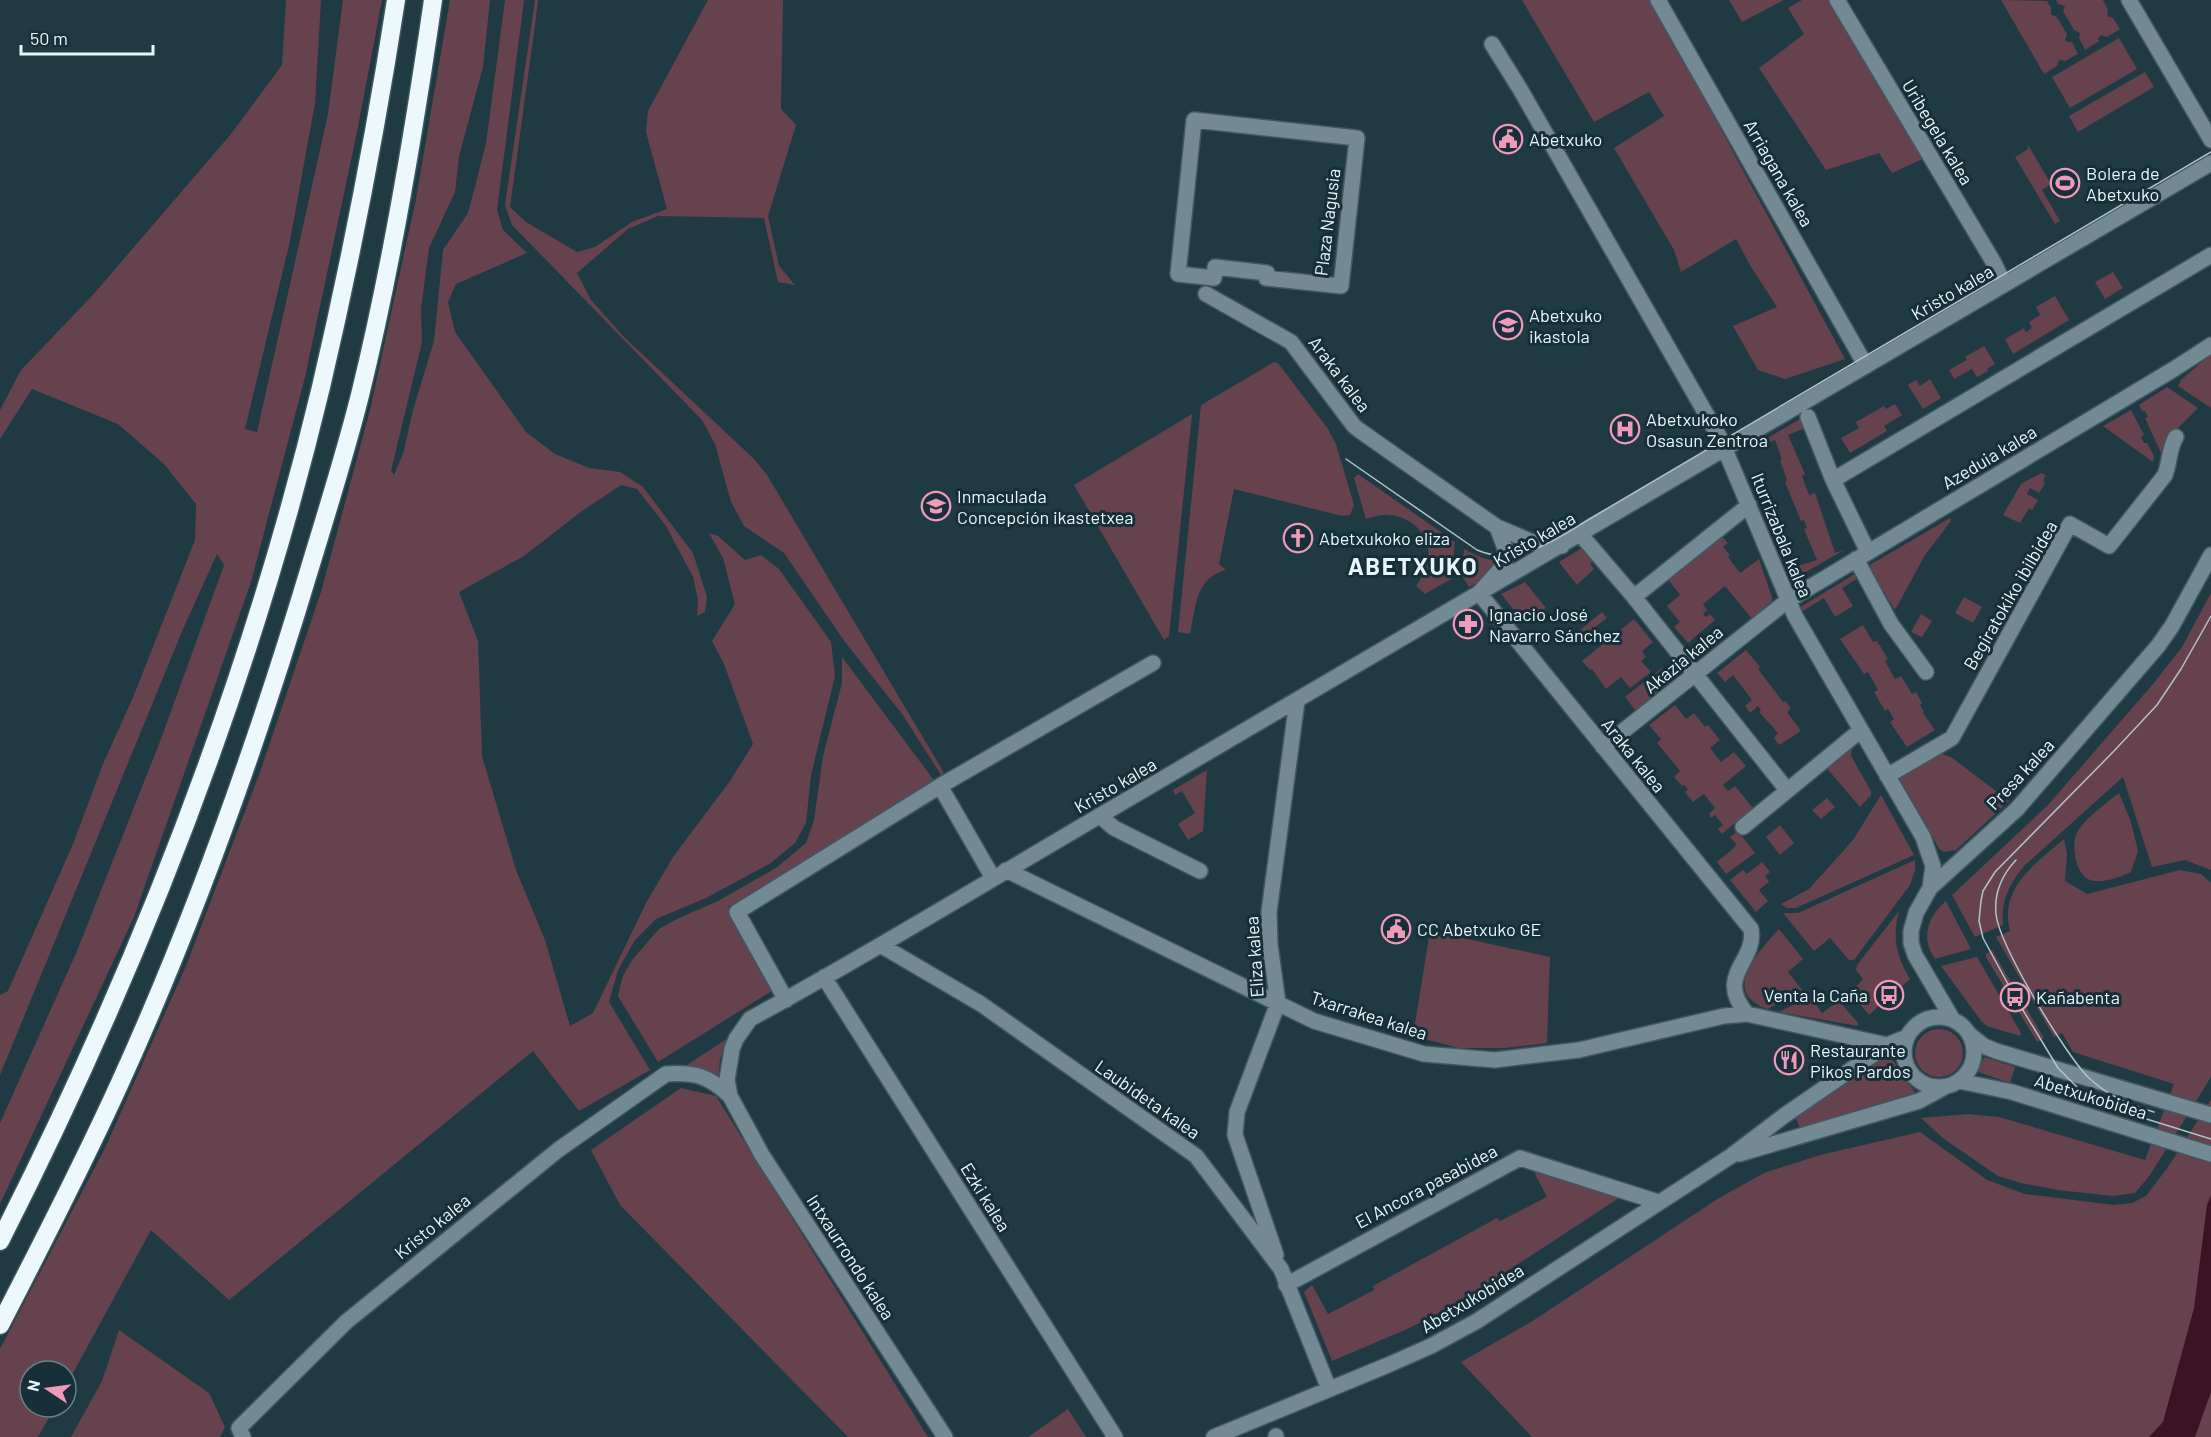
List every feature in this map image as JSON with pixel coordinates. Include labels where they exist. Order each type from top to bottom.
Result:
[{"type":"highway","points":[[0,1241],[80,1078],[133,956],[215,740],[254,623],[292,496],[323,377],[379,109],[396,0]]},
{"type":"highway","points":[[0,1325],[64,1202],[124,1073],[175,955],[227,822],[262,721],[360,395],[415,122],[432,0]]},
{"type":"street","name":"Arriagana kalea","points":[[1658,0],[1866,366]]},
{"type":"street","name":"Uribegela kalea","points":[[1837,0],[1994,262],[2004,284]]},
{"type":"street","points":[[2129,0],[2211,140]]},
{"type":"street","name":"Iturrizabala kalea","points":[[1492,44],[1725,449],[1787,601],[1923,837],[1933,866],[1930,888]]},
{"type":"street","name":"Plaza Nagusia","points":[[1194,120],[1357,138],[1341,286],[1266,278],[1267,273],[1215,267],[1214,278],[1178,274],[1190,155],[1194,120]]},
{"type":"street","name":"Kristo kalea","points":[[750,1019],[882,946],[1000,874],[1581,535],[2211,163]]},
{"type":"street","points":[[1833,480],[2211,255]]},
{"type":"street","name":"Araka kalea","points":[[1206,294],[1292,342],[1354,426],[1497,527],[1542,546],[1562,546]]},
{"type":"street","name":"Azeduia kalea","points":[[1787,601],[2211,345]]},
{"type":"street","points":[[1808,417],[1891,624],[1926,672]]},
{"type":"street","name":"Begiratokiko ibilbidea","points":[[1887,776],[1952,738],[2070,524],[2109,546],[2164,475],[2169,463],[2172,443],[2176,437]]},
{"type":"street","points":[[1634,597],[1749,505]]},
{"type":"street","points":[[1479,593],[1505,564],[1505,548],[1497,527]]},
{"type":"street","points":[[1581,535],[1634,597],[1787,790]]},
{"type":"street","name":"Presa kalea","points":[[1953,1020],[1924,972],[1911,943],[1916,913],[1930,888],[2017,809],[2130,679],[2172,626],[2211,555]]},
{"type":"street","name":"Araka kalea","points":[[1479,593],[1751,929],[1753,937],[1736,971],[1734,987],[1738,1004],[1747,1014]]},
{"type":"street","name":"Akazia kalea","points":[[1603,747],[1787,601]]},
{"type":"street","points":[[786,1000],[737,912],[940,786],[1153,663]]},
{"type":"street","name":"Eliza kalea","points":[[1281,1269],[1235,1135],[1237,1112],[1278,1003],[1270,945],[1269,912],[1297,701]]},
{"type":"street","points":[[1743,827],[1861,730]]},
{"type":"street","points":[[940,786],[1000,874]]},
{"type":"street","points":[[1100,816],[1114,828],[1200,871]]},
{"type":"street","name":"Txarrakea kalea","points":[[1000,874],[1314,1021],[1424,1054],[1495,1060],[1579,1050],[1724,1016],[1747,1014],[1887,1045]]},
{"type":"street","name":"Laubideta kalea","points":[[882,946],[981,1004],[1196,1156],[1281,1269],[1329,1389]]},
{"type":"street","name":"Ezki kalea","points":[[824,977],[1115,1437]]},
{"type":"street","points":[[1941,1017],[1953,1020],[1969,1034],[1973,1043],[1973,1059],[1966,1074],[1959,1081],[1943,1088],[1927,1086],[1910,1073],[1903,1053],[1907,1037],[1924,1020],[1941,1017]]},
{"type":"street","name":"Intxaurrondo kalea","points":[[750,1019],[732,1049],[727,1080],[730,1096],[762,1155],[945,1437]]},
{"type":"street","name":"Abetxukobidea","points":[[1969,1034],[1984,1046],[1996,1051],[2211,1115]]},
{"type":"street","name":"Abetxukobidea","points":[[1214,1437],[1399,1360],[1476,1321],[1731,1156],[1785,1114],[1887,1045],[1907,1037]]},
{"type":"street","name":"Kristo kalea","points":[[241,1433],[346,1322],[558,1150],[666,1074]]},
{"type":"street","name":"Intxaurrondo kalea","points":[[666,1074],[704,1076],[730,1096]]},
{"type":"street","name":"Abetxukobidea","points":[[1959,1081],[2012,1092],[2211,1154]]},
{"type":"street","name":"Abetxukobidea","points":[[1731,1156],[1919,1101],[1943,1088]]},
{"type":"street","name":"El Ancora pasabidea","points":[[1286,1284],[1520,1158],[1658,1202]]},
{"type":"shaded area","points":[[286,0],[321,0],[315,103],[290,241],[245,429],[257,432],[328,114],[343,0],[382,0],[357,132],[305,377],[251,582],[134,917],[0,1204],[0,1123],[77,951],[161,739],[224,565],[217,554],[183,629],[0,1075],[0,995],[8,991],[73,844],[103,764],[134,695],[195,540],[196,504],[164,464],[118,424],[32,389],[0,439],[0,410],[21,370],[92,296],[231,134],[282,65]]},
{"type":"shaded area","points":[[450,0],[490,0],[483,67],[459,156],[455,192],[429,248],[421,309],[422,342],[391,471],[394,475],[403,454],[413,410],[434,341],[443,250],[468,213],[486,144],[505,0],[524,0],[497,210],[503,230],[527,253],[456,284],[448,302],[455,332],[526,432],[555,454],[589,468],[620,472],[643,487],[693,553],[707,597],[705,612],[697,616],[698,600],[693,577],[666,526],[637,489],[621,485],[582,511],[524,556],[459,592],[478,641],[482,756],[516,870],[545,940],[570,1026],[593,1013],[646,903],[673,857],[730,781],[753,744],[724,664],[712,641],[735,604],[723,558],[709,533],[718,536],[745,560],[761,555],[779,569],[831,642],[835,676],[811,775],[806,823],[795,843],[771,863],[706,898],[656,919],[635,940],[618,970],[609,1002],[650,1070],[579,1111],[533,1051],[229,1300],[151,1230],[78,1364],[78,1359],[18,1359],[18,1419],[48,1419],[38,1437],[0,1437],[0,1349],[105,1148],[186,966],[260,772],[321,592],[370,410],[416,199]]},
{"type":"shaded area","points":[[535,0],[538,0],[510,207],[526,222],[577,252],[595,247],[632,222],[667,209],[646,132],[648,111],[708,0],[783,0],[781,109],[796,125],[768,216],[779,266],[795,285],[778,282],[764,218],[658,216],[628,229],[577,273],[591,300],[624,337],[754,459],[767,475],[943,771],[943,778],[902,714],[845,642],[784,553],[744,526],[731,502],[715,444],[702,420],[512,225],[505,205]]},
{"type":"shaded area","points":[[1522,0],[1651,0],[1845,359],[1785,379],[1758,370],[1733,326],[1777,307],[1736,239],[1681,272],[1674,250],[1614,148],[1664,116],[1649,92],[1594,122]]},
{"type":"shaded area","points":[[1729,0],[1784,0],[1742,22]]},
{"type":"shaded area","points":[[1802,0],[1830,0],[1929,156],[1892,173],[1879,153],[1826,170],[1759,68],[1804,34],[1788,8]]},
{"type":"shaded area","points":[[2001,0],[2047,1],[2051,8],[2051,15],[2056,16],[2067,34],[2065,40],[2072,42],[2078,54],[2065,61],[2059,60],[2057,66],[2044,74]]},
{"type":"shaded area","points":[[2056,0],[2103,0],[2108,10],[2107,16],[2113,18],[2120,29],[2107,37],[2101,35],[2098,38],[2099,41],[2085,50],[2079,38],[2080,33],[2074,30],[2063,11],[2065,6],[2058,4]]},
{"type":"shaded area","points":[[2119,38],[2137,69],[2070,108],[2052,77]]},
{"type":"shaded area","points":[[2145,72],[2154,87],[2078,132],[2069,116]]},
{"type":"shaded area","points":[[2028,145],[2051,184],[2042,190],[2060,221],[2055,224],[2015,157],[2028,149]]},
{"type":"shaded area","points":[[2113,272],[2123,288],[2105,299],[2095,282]]},
{"type":"shaded area","points":[[2055,296],[2069,320],[2013,354],[2005,339],[2024,328],[2026,332],[2032,328],[2029,322],[2040,315],[2036,307]]},
{"type":"shaded area","points":[[1984,346],[1995,364],[1977,377],[1972,369],[1954,379],[1949,370],[1967,360],[1965,357]]},
{"type":"shaded area","points":[[2211,354],[2211,408],[2178,386],[2181,380]]},
{"type":"shaded area","points":[[1274,362],[1278,363],[1328,429],[1336,444],[1354,505],[1350,515],[1342,516],[1234,489],[1219,564],[1226,570],[1216,574],[1203,587],[1196,604],[1190,634],[1178,632],[1201,405]]},
{"type":"shaded area","points":[[1930,379],[1941,398],[1923,409],[1908,385],[1916,380],[1920,386]]},
{"type":"shaded area","points":[[2167,387],[2198,408],[2168,438],[2161,453],[2145,418],[2148,417],[2139,405]]},
{"type":"shaded area","points":[[1895,404],[1902,415],[1884,426],[1887,431],[1850,453],[1841,438],[1859,428],[1856,422],[1884,406],[1886,409]]},
{"type":"shaded area","points":[[2131,410],[2144,435],[2141,437],[2144,443],[2147,443],[2154,456],[2153,462],[2103,426]]},
{"type":"shaded area","points":[[1192,414],[1169,636],[1164,640],[1074,485]]},
{"type":"shaded area","points":[[1802,418],[1807,427],[1788,435],[1805,474],[1802,476],[1809,495],[1815,493],[1835,553],[1844,550],[1792,580],[1786,570],[1817,560],[1804,529],[1807,528],[1804,520],[1801,521],[1785,482],[1787,480],[1780,460],[1782,459],[1775,440],[1763,444],[1762,441]]},
{"type":"shaded area","points":[[2041,473],[2046,475],[2043,481],[2045,483],[2039,493],[2030,488],[2027,494],[2038,500],[2032,510],[2029,508],[2020,523],[2003,515],[2021,484]]},
{"type":"shaded area","points":[[1358,474],[1455,542],[1451,579],[1425,594],[1416,586],[1425,571],[1428,560],[1427,543],[1424,536],[1413,524],[1398,517],[1383,515],[1366,519],[1354,478]]},
{"type":"shaded area","points":[[1950,518],[1951,521],[1925,555],[1895,610],[1868,566]]},
{"type":"shaded area","points":[[1721,535],[1728,543],[1723,547],[1730,555],[1728,557],[1740,573],[1759,559],[1772,601],[1752,619],[1725,586],[1703,604],[1707,610],[1703,614],[1706,617],[1710,614],[1715,620],[1688,643],[1674,627],[1680,622],[1667,606],[1680,595],[1667,578]]},
{"type":"shaded area","points":[[1585,546],[1595,560],[1590,564],[1594,569],[1577,585],[1559,562]]},
{"type":"shaded area","points":[[1464,549],[1482,558],[1501,561],[1488,577],[1469,587],[1462,576]]},
{"type":"shaded area","points":[[1858,572],[1860,577],[1842,588],[1853,606],[1835,617],[1824,598],[1801,612],[1799,608]]},
{"type":"shaded area","points":[[1525,582],[1546,608],[1526,625],[1501,594]]},
{"type":"shaded area","points":[[2211,593],[2211,870],[2185,860],[2152,867],[2123,777],[2025,865],[2007,893],[2003,908],[2003,925],[1975,937],[1952,895],[2048,805],[2153,684],[2182,647]]},
{"type":"shaded area","points":[[1964,597],[1982,607],[1973,623],[1955,613]]},
{"type":"shaded area","points":[[1602,612],[1607,618],[1583,636],[1579,631]]},
{"type":"shaded area","points":[[1921,614],[1932,621],[1922,637],[1911,632]]},
{"type":"shaded area","points":[[1634,619],[1653,642],[1642,651],[1646,657],[1641,661],[1651,672],[1630,688],[1621,677],[1606,689],[1592,669],[1590,670],[1582,661]]},
{"type":"shaded area","points":[[1863,625],[1873,642],[1877,641],[1888,659],[1885,661],[1895,679],[1901,676],[1912,694],[1916,692],[1922,703],[1920,705],[1923,713],[1935,730],[1907,747],[1890,722],[1894,719],[1888,709],[1885,711],[1874,692],[1878,690],[1868,672],[1864,674],[1840,639]]},
{"type":"shaded area","points":[[1746,650],[1783,702],[1785,701],[1791,708],[1787,712],[1801,731],[1779,745],[1774,738],[1778,733],[1759,712],[1761,710],[1758,706],[1750,713],[1745,706],[1752,700],[1733,675],[1725,682],[1717,673]]},
{"type":"shaded area","points":[[842,657],[936,783],[728,907],[775,989],[658,1062],[618,996],[622,978],[632,960],[659,929],[718,901],[776,868],[806,843],[814,820],[823,756],[842,683]]},
{"type":"shaded area","points":[[1662,668],[1673,682],[1637,712],[1625,697]]},
{"type":"shaded area","points":[[1675,705],[1686,719],[1694,713],[1705,727],[1708,725],[1720,740],[1710,748],[1721,762],[1734,752],[1746,766],[1723,785],[1728,791],[1735,786],[1753,808],[1722,834],[1718,829],[1723,825],[1715,815],[1711,818],[1709,814],[1715,808],[1704,794],[1693,802],[1685,792],[1688,789],[1674,777],[1680,771],[1657,743],[1661,739],[1649,725]]},
{"type":"shaded area","points":[[1850,746],[1852,747],[1851,756],[1871,791],[1871,795],[1860,807],[1824,765]]},
{"type":"shaded area","points":[[1936,752],[1951,757],[2009,801],[1956,850],[1945,852],[1940,850],[1900,780],[1901,776]]},
{"type":"shaded area","points":[[1207,770],[1203,831],[1188,840],[1178,824],[1195,813],[1182,791],[1175,795],[1173,790]]},
{"type":"shaded area","points":[[2119,793],[2131,822],[2138,851],[2131,872],[2109,880],[2089,880],[2077,863],[2074,848],[2076,835],[2088,818]]},
{"type":"shaded area","points":[[1881,795],[1914,855],[1796,908],[1787,908],[1781,904],[1809,889],[1853,840]]},
{"type":"shaded area","points":[[1827,798],[1835,807],[1821,819],[1812,810]]},
{"type":"shaded area","points":[[1780,825],[1794,843],[1780,855],[1766,837]]},
{"type":"shaded area","points":[[1738,831],[1755,853],[1726,874],[1717,862],[1734,848],[1736,844],[1730,837]]},
{"type":"shaded area","points":[[2064,839],[2067,854],[2065,881],[2087,894],[2180,870],[2201,874],[2211,883],[2211,1077],[2150,1175],[2135,1193],[2113,1196],[2058,1190],[1998,1176],[1944,1139],[1921,1118],[1968,1114],[1999,1117],[2145,1160],[2174,1084],[2073,1052],[2062,1033],[2054,1037],[1996,937],[2010,931],[2008,916],[2010,902],[2022,878]]},
{"type":"shaded area","points":[[1915,860],[1915,870],[1910,885],[1854,960],[1849,960],[1830,938],[1814,951],[1783,913],[1798,913]]},
{"type":"shaded area","points":[[1762,862],[1770,872],[1765,876],[1769,882],[1759,890],[1768,901],[1756,912],[1730,880],[1743,870],[1747,874]]},
{"type":"shaded area","points":[[1946,901],[1971,949],[1935,959],[1928,943],[1928,928],[1935,913]]},
{"type":"shaded area","points":[[1899,911],[1896,929],[1897,946],[1901,962],[1910,979],[1896,992],[1892,988],[1880,999],[1883,1002],[1869,1015],[1850,993],[1863,979],[1856,970],[1857,965]]},
{"type":"shaded area","points":[[1779,929],[1803,959],[1788,972],[1803,991],[1767,1009],[1753,1002],[1746,993],[1745,982],[1754,960]]},
{"type":"shaded area","points":[[1430,931],[1550,957],[1547,1043],[1504,1048],[1459,1048],[1413,1036]]},
{"type":"shaded area","points":[[1992,950],[2044,1038],[2037,1042],[1986,957],[1986,954]]},
{"type":"shaded area","points":[[1977,957],[2021,1033],[2020,1036],[1987,1026],[1982,1022],[1941,966]]},
{"type":"shaded area","points":[[1810,996],[1822,1013],[1839,1001],[1858,1023],[1858,1026],[1779,1012]]},
{"type":"shaded area","points":[[1934,1029],[1944,1029],[1959,1039],[1963,1053],[1962,1062],[1953,1073],[1944,1077],[1934,1077],[1919,1067],[1915,1058],[1915,1048],[1925,1033]]},
{"type":"shaded area","points":[[728,1038],[720,1059],[718,1079],[684,1067]]},
{"type":"shaded area","points":[[1984,1057],[2015,1067],[2010,1083],[1978,1072]]},
{"type":"shaded area","points":[[1880,1058],[1890,1059],[1895,1063],[1915,1093],[1800,1128],[1795,1115]]},
{"type":"shaded area","points":[[681,1088],[716,1096],[928,1437],[848,1437],[620,1205],[591,1150]]},
{"type":"shaded area","points":[[2211,1100],[2211,1196],[2207,1204],[2211,1205],[2211,1437],[1532,1437],[1461,1362],[1531,1322],[1719,1198],[1764,1173],[1820,1155],[1920,1132],[1987,1180],[2025,1194],[2114,1205],[2132,1203],[2146,1196],[2168,1167]]},
{"type":"shaded area","points":[[1534,1172],[1597,1188],[1619,1198],[1457,1304],[1405,1330],[1332,1361],[1304,1292],[1312,1285],[1328,1314],[1374,1290],[1373,1286],[1497,1218],[1500,1221],[1547,1197]]},
{"type":"shaded area","points":[[2211,1196],[2211,1392],[2195,1437],[2149,1437],[2163,1422],[2194,1308],[2207,1205]]},
{"type":"shaded area","points":[[119,1330],[209,1393],[225,1427],[220,1437],[71,1437],[102,1381]]},
{"type":"shaded area","points":[[1068,1409],[1086,1437],[1028,1437]]},
{"type":"tram line","points":[[1346,459],[1477,550],[1493,555],[1509,555],[1540,547],[2211,152]]},
{"type":"tram line","points":[[2211,616],[2181,669],[2157,705],[1995,872],[1983,891],[1979,921],[1983,938],[2015,997],[2058,1068],[2078,1088],[2111,1108],[2211,1139]]},
{"type":"tram line","points":[[2016,860],[2000,885],[1996,899],[1996,914],[2000,929],[2021,974],[2050,1025],[2089,1078],[2120,1099],[2154,1112]]},
{"type":"place","name":"Abetxuko","points":[[1508,139]]},
{"type":"place","name":"Bolera de Abetxuko","points":[[2065,183]]},
{"type":"place","name":"Abetxuko ikastola","points":[[1508,325]]},
{"type":"place","name":"Abetxukoko Osasun Zentroa","points":[[1625,429]]},
{"type":"place","name":"Inmaculada Concepción ikastetxea","points":[[936,506]]},
{"type":"place","name":"Abetxukoko eliza","points":[[1298,538]]},
{"type":"place","name":"Ignacio José Navarro Sánchez","points":[[1468,624]]},
{"type":"place","name":"CC Abetxuko GE","points":[[1396,929]]},
{"type":"place","name":"Venta la Caña","points":[[1889,995]]},
{"type":"place","name":"Kañabenta","points":[[2015,997]]},
{"type":"place","name":"Restaurante Pikos Pardos","points":[[1789,1060]]},
{"type":"district","name":"ABETXUKO","points":[[1413,565]]}]
